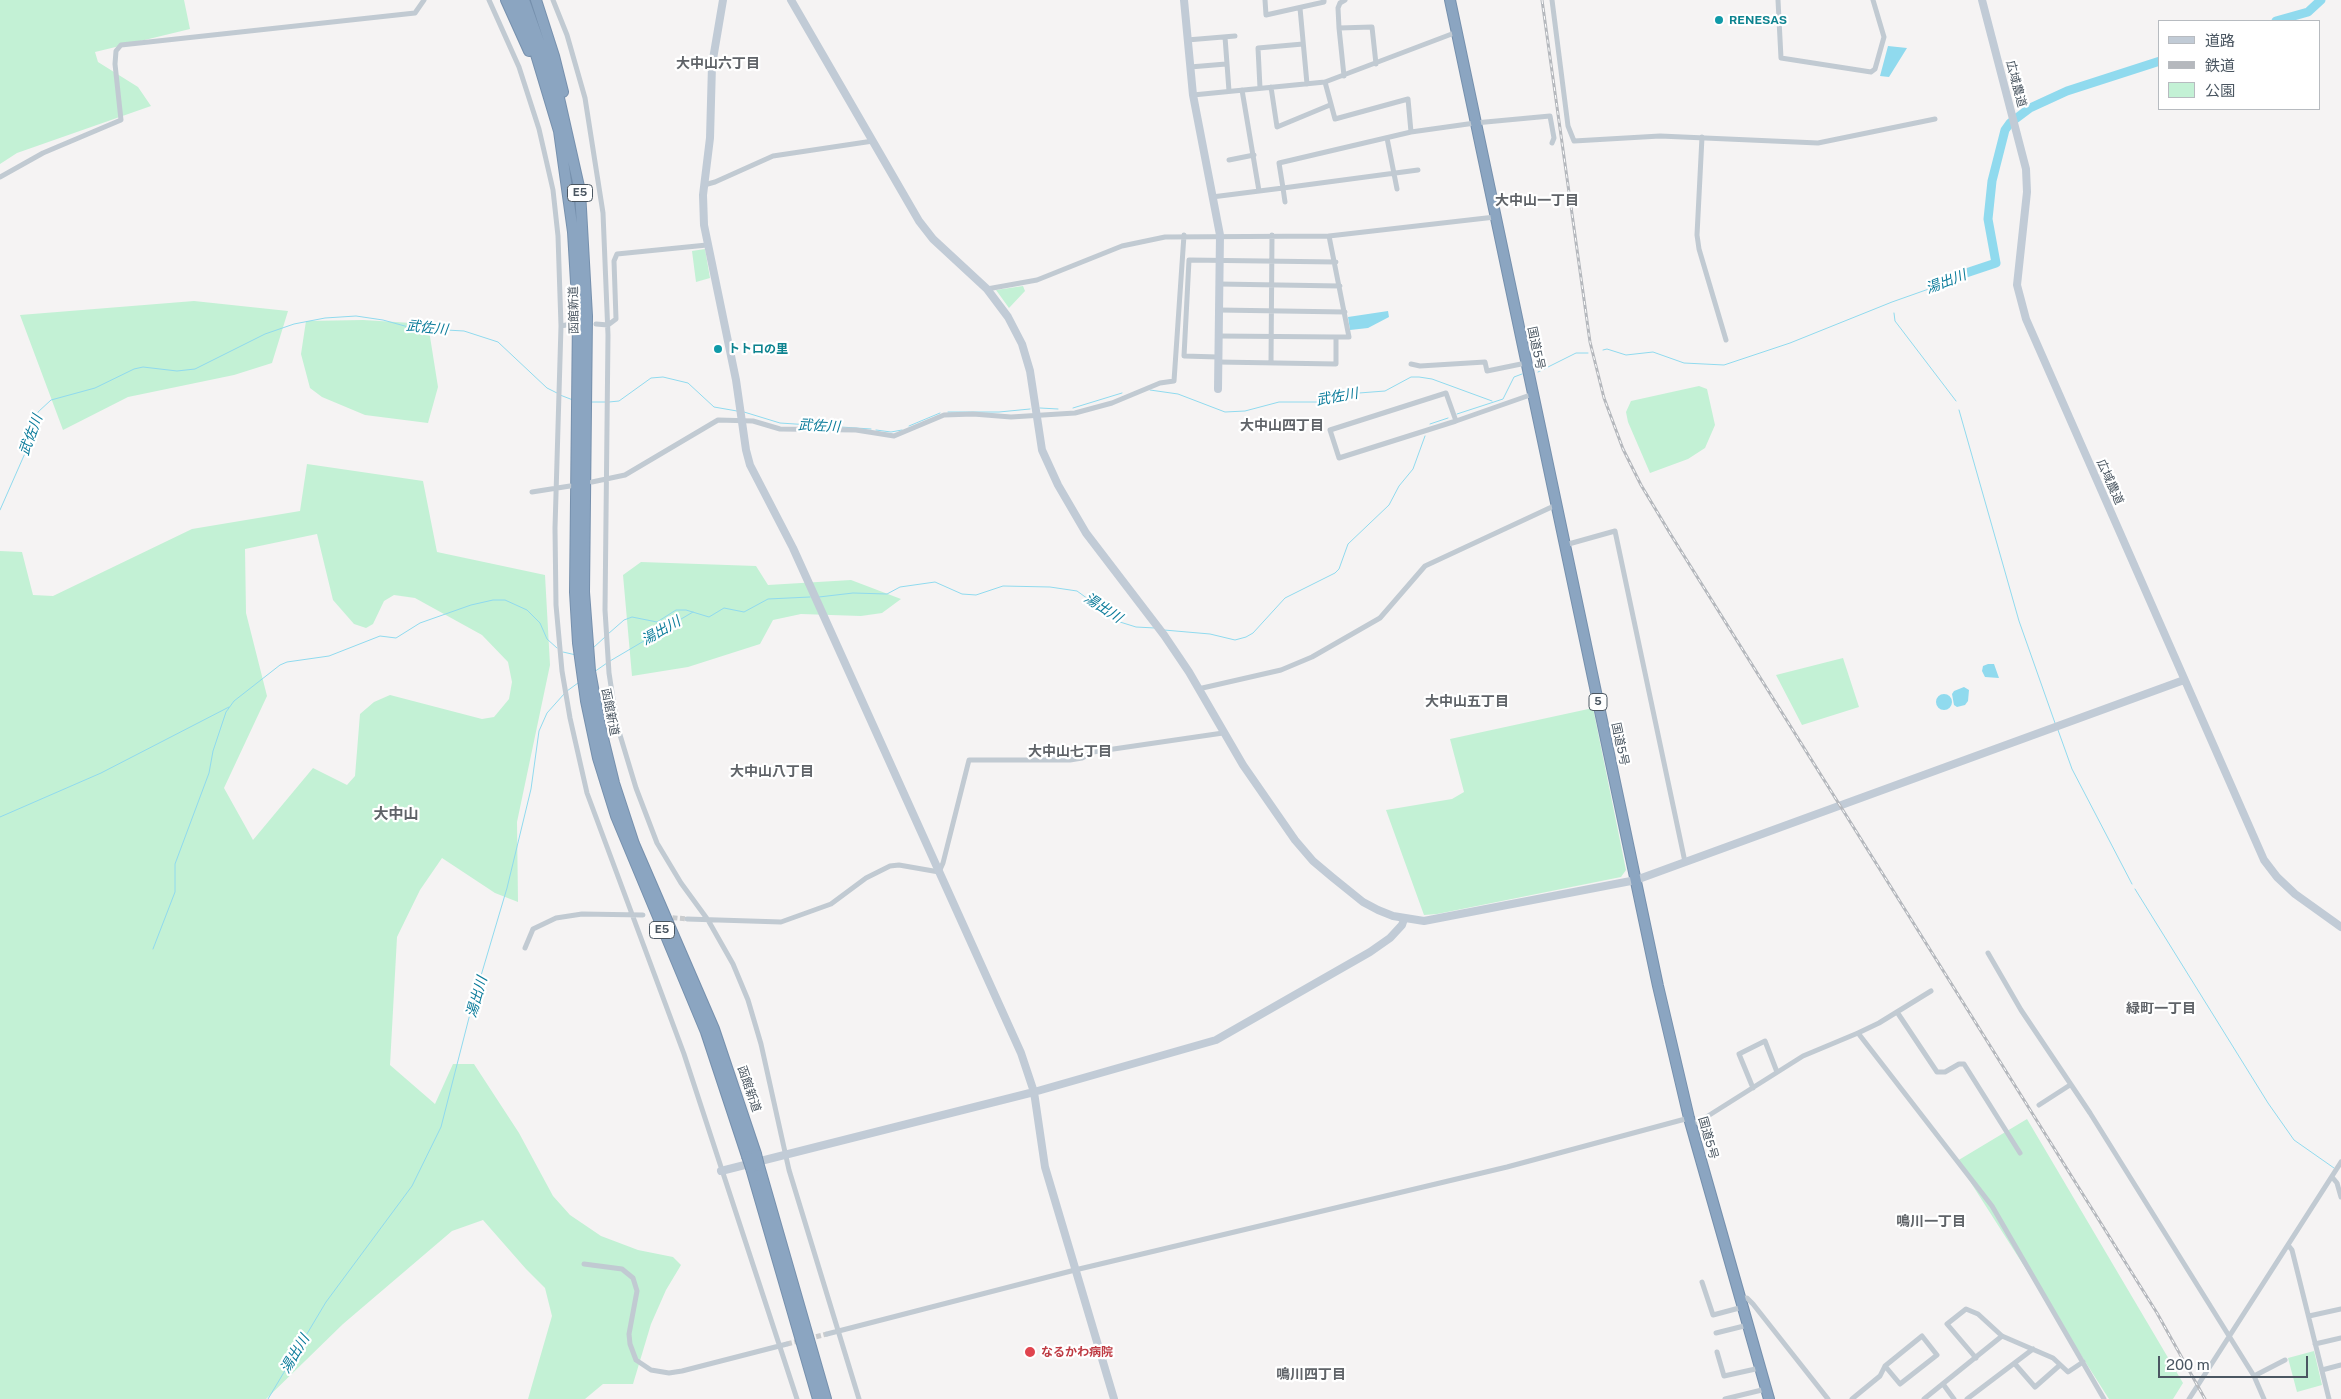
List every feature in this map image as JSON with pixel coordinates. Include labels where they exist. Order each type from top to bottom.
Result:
[{"type":"highway","points":[[506,0],[531,56],[559,131]]},
{"type":"highway","name":"函館新道","points":[[515,0],[534,50],[559,131],[570,203],[577,280],[582,412],[581,614],[590,701],[634,844],[714,1029],[752,1155],[818,1399]]},
{"type":"highway","name":"函館新道","points":[[524,0],[559,98],[580,191],[586,289],[581,393]]},
{"type":"highway","points":[[536,0],[554,56],[569,118],[580,191]]},
{"type":"highway","name":"国道5号","points":[[1450,0],[1636,880],[1690,1121],[1768,1394]]},
{"type":"highway","name":"函館新道","points":[[755,1167],[826,1399]]},
{"type":"street","points":[[0,177],[43,153],[121,120],[115,64],[116,51],[121,45],[415,13],[424,0]]},
{"type":"street","points":[[489,0],[519,68],[545,150],[558,236],[561,326],[555,528],[557,622],[566,695],[587,793],[684,1054],[797,1399]]},
{"type":"street","points":[[552,0],[572,52],[589,118],[603,213],[608,325],[605,610],[609,673],[617,725],[649,827],[681,883],[708,920],[733,964],[748,1000],[761,1044],[785,1153],[859,1399]]},
{"type":"street","points":[[723,0],[712,64],[710,138],[704,185],[704,226],[729,342],[743,437],[750,465],[813,593],[1022,1053],[1034,1092],[1045,1167],[1114,1399]]},
{"type":"street","points":[[791,0],[927,232],[987,289],[1008,318],[1022,344],[1030,371],[1035,416],[1042,450],[1073,512],[1102,555],[1164,635],[1258,788],[1313,861],[1363,902],[1378,910],[1404,918],[1424,920],[1448,917],[1636,880],[2184,680]]},
{"type":"street","points":[[1184,0],[1193,95],[1220,235],[1218,389]]},
{"type":"street","points":[[1265,0],[1266,15],[1324,2],[1324,0]]},
{"type":"street","points":[[1344,76],[1338,8],[1340,3],[1345,0]]},
{"type":"street","points":[[1552,0],[1568,126],[1570,136],[1574,141],[1660,136],[1818,143],[1935,119]]},
{"type":"street","points":[[1778,0],[1781,58],[1871,72],[1875,69],[1884,37],[1873,0]]},
{"type":"street","name":"広域農道","points":[[1982,0],[2024,152],[2028,182],[2018,270],[2019,300],[2026,319],[2264,860],[2277,877],[2295,894],[2341,927]]},
{"type":"street","points":[[1300,8],[1307,84]]},
{"type":"street","points":[[1339,28],[1372,27],[1376,64]]},
{"type":"street","points":[[1193,95],[1325,82],[1457,32]]},
{"type":"street","points":[[1187,40],[1235,36]]},
{"type":"street","points":[[1224,37],[1229,91]]},
{"type":"street","points":[[1260,88],[1258,48],[1303,44]]},
{"type":"street","points":[[1190,67],[1226,64]]},
{"type":"street","points":[[1325,82],[1335,119],[1408,100],[1411,132]]},
{"type":"street","points":[[1271,86],[1277,126],[1330,105]]},
{"type":"street","points":[[1242,90],[1260,191]]},
{"type":"street","points":[[1286,202],[1279,164],[1411,132],[1475,123],[1550,116],[1554,138],[1552,143]]},
{"type":"street","points":[[1702,137],[1698,242],[1726,340]]},
{"type":"street","points":[[1387,138],[1397,189]]},
{"type":"street","points":[[704,185],[773,156],[873,141]]},
{"type":"street","points":[[1229,160],[1254,156]]},
{"type":"street","points":[[1212,197],[1418,170]]},
{"type":"street","points":[[987,289],[1046,277],[1135,242],[1184,235],[1330,236],[1495,217]]},
{"type":"street","points":[[592,482],[625,475],[718,420],[741,414],[780,429],[856,430],[894,436],[944,415],[1035,416],[1086,410],[1112,402],[1140,390],[1174,381],[1184,235]]},
{"type":"street","points":[[1271,363],[1272,235]]},
{"type":"street","points":[[1218,336],[1349,337],[1330,236]]},
{"type":"street","points":[[596,324],[608,325],[616,319],[614,261],[617,254],[707,245]]},
{"type":"street","points":[[1336,262],[1189,260],[1184,356],[1271,363],[1336,364],[1336,337]]},
{"type":"street","points":[[1219,284],[1340,286]]},
{"type":"street","points":[[1219,310],[1345,312]]},
{"type":"street","points":[[561,326],[571,324]]},
{"type":"street","points":[[1411,364],[1420,366],[1485,362],[1487,371],[1526,363]]},
{"type":"street","points":[[1456,421],[1446,393],[1330,430],[1339,458],[1456,421],[1532,394]]},
{"type":"street","points":[[532,492],[570,486]]},
{"type":"street","points":[[1198,689],[1281,670],[1312,657],[1380,618],[1425,566],[1557,505]]},
{"type":"street","points":[[1565,544],[1615,531],[1685,862]]},
{"type":"street","points":[[939,872],[943,863],[969,760],[1070,760],[1082,758],[1093,752],[1223,733]]},
{"type":"street","points":[[687,919],[781,922],[831,904],[866,878],[890,866],[899,865],[939,872]]},
{"type":"street","points":[[525,948],[533,929],[556,918],[582,914],[643,915]]},
{"type":"street","points":[[721,1170],[1034,1092],[1216,1040],[1370,952],[1390,938],[1402,925],[1404,918]]},
{"type":"street","points":[[1988,953],[2021,1010],[2090,1113],[2230,1336],[2254,1376],[2264,1399]]},
{"type":"street","points":[[827,1334],[1075,1270],[1508,1167],[1690,1121],[1700,1121],[1802,1056],[1858,1033],[1931,991]]},
{"type":"street","points":[[1897,1012],[1937,1072],[1945,1072],[1959,1064],[1964,1064],[2020,1153]]},
{"type":"street","points":[[1858,1033],[1992,1206],[2104,1399]]},
{"type":"street","points":[[1753,1088],[1739,1054],[1765,1041],[1777,1072]]},
{"type":"street","points":[[2039,1105],[2070,1085]]},
{"type":"street","points":[[2189,1399],[2341,1162]]},
{"type":"street","points":[[2332,1177],[2337,1183],[2341,1197]]},
{"type":"street","points":[[2288,1244],[2292,1250],[2329,1399]]},
{"type":"street","points":[[584,1264],[622,1269],[632,1278],[637,1291],[629,1334],[630,1344],[636,1360],[651,1370],[670,1373],[682,1371],[787,1344]]},
{"type":"street","points":[[1702,1282],[1712,1315],[1742,1303],[1747,1298],[1754,1304],[1828,1399]]},
{"type":"street","points":[[1976,1358],[1946,1324],[1966,1309],[1978,1314],[2002,1336],[2053,1358],[2068,1372],[2083,1362]]},
{"type":"street","points":[[2308,1316],[2341,1309]]},
{"type":"street","points":[[1716,1333],[1748,1325]]},
{"type":"street","points":[[1852,1399],[1880,1376],[1885,1366],[1922,1336],[1937,1355],[1900,1384],[1885,1366]]},
{"type":"street","points":[[1924,1399],[2002,1336]]},
{"type":"street","points":[[2315,1344],[2341,1338]]},
{"type":"street","points":[[1967,1399],[2033,1349]]},
{"type":"street","points":[[1717,1352],[1724,1376],[1760,1368]]},
{"type":"street","points":[[2254,1376],[2284,1360]]},
{"type":"street","points":[[2015,1364],[2035,1387],[2060,1365]]},
{"type":"street","points":[[2322,1370],[2341,1365]]},
{"type":"street","points":[[1942,1384],[1954,1399]]},
{"type":"street","points":[[1725,1399],[1768,1394]]},
{"type":"green space","points":[[0,0],[184,0],[190,29],[95,52],[98,62],[138,87],[151,106],[17,153],[0,164]]},
{"type":"green space","points":[[705,249],[710,278],[696,282],[692,251]]},
{"type":"green space","points":[[1023,286],[1025,291],[1009,308],[996,290]]},
{"type":"green space","points":[[194,301],[288,311],[272,363],[234,375],[128,397],[63,430],[20,315]]},
{"type":"green space","points":[[363,320],[428,324],[438,387],[428,423],[365,415],[322,397],[310,388],[301,354],[306,321]]},
{"type":"green space","points":[[1699,386],[1707,389],[1715,425],[1705,448],[1688,459],[1650,473],[1628,422],[1626,412],[1631,401]]},
{"type":"green space","points":[[307,464],[423,481],[437,552],[545,575],[550,665],[517,822],[518,902],[495,893],[442,858],[420,890],[397,937],[390,1065],[435,1104],[453,1064],[474,1064],[519,1133],[553,1196],[570,1215],[601,1236],[638,1250],[673,1257],[681,1265],[666,1290],[651,1324],[633,1384],[603,1384],[585,1399],[528,1399],[552,1316],[545,1288],[483,1220],[452,1231],[343,1324],[266,1399],[0,1399],[0,551],[22,552],[33,595],[53,596],[192,529],[300,511]],"holes":[[[317,534],[333,600],[354,624],[366,628],[373,624],[384,601],[394,595],[415,598],[482,635],[508,662],[512,682],[509,699],[494,717],[482,719],[390,695],[374,702],[360,714],[355,776],[347,785],[313,768],[253,840],[224,788],[267,696],[246,613],[245,549]]]},
{"type":"green space","points":[[641,562],[756,566],[768,585],[851,580],[901,599],[882,613],[861,616],[801,614],[773,620],[760,644],[688,667],[632,676],[623,575]]},
{"type":"green space","points":[[1843,658],[1859,707],[1802,725],[1776,675]]},
{"type":"green space","points":[[1593,708],[1626,870],[1621,877],[1424,915],[1386,810],[1452,799],[1464,792],[1450,739]]},
{"type":"green space","points":[[2027,1119],[2183,1383],[2173,1399],[2109,1399],[1957,1161]]},
{"type":"green space","points":[[2314,1351],[2322,1385],[2297,1392],[2288,1358]]},
{"type":"water","points":[[1888,46],[1907,48],[1889,77],[1880,76]]},
{"type":"water","points":[[1388,311],[1389,317],[1368,328],[1350,330],[1348,317]]},
{"type":"water","points":[[1994,664],[1999,678],[1985,677],[1982,671],[1983,666]]},
{"type":"water","points":[[1964,687],[1969,690],[1968,701],[1965,705],[1957,707],[1954,705],[1952,694],[1954,691]]},
{"type":"water","points":[[1944,694],[1950,696],[1952,702],[1950,708],[1944,710],[1938,708],[1936,702],[1938,696]]},
{"type":"waterway","name":"湯出川","points":[[2280,20],[2308,12],[2321,0]]},
{"type":"waterway","name":"湯出川","points":[[1963,274],[1996,263],[1988,219],[1992,181],[2005,130],[2010,123],[2030,108],[2067,91],[2158,62]]},
{"type":"waterway","name":"湯出川","points":[[1603,350],[1607,349],[1626,355],[1653,352],[1684,363],[1724,365],[1790,343],[1892,302],[1957,279],[1963,274]]},
{"type":"waterway","points":[[1894,313],[1895,321],[1956,401]]},
{"type":"waterway","name":"武佐川","points":[[0,510],[26,451],[38,412],[51,400],[95,388],[134,369],[143,367],[177,371],[195,369],[265,334],[294,324],[325,318],[356,316],[383,320],[412,328],[464,331],[498,342],[547,388],[557,393]]},
{"type":"waterway","name":"湯出川","points":[[1538,372],[1576,353],[1588,353]]},
{"type":"waterway","name":"湯出川","points":[[1457,414],[1503,399],[1514,377],[1522,374]]},
{"type":"waterway","name":"武佐川","points":[[609,402],[619,401],[651,378],[663,377],[688,383],[714,407],[737,411]]},
{"type":"waterway","name":"武佐川","points":[[1150,390],[1178,394],[1225,412],[1245,411],[1279,402],[1324,402],[1346,394],[1385,391],[1411,377],[1419,377],[1432,379],[1492,401]]},
{"type":"waterway","name":"武佐川","points":[[1073,408],[1122,393]]},
{"type":"waterway","name":"武佐川","points":[[560,395],[573,400]]},
{"type":"waterway","name":"武佐川","points":[[589,402],[605,402]]},
{"type":"waterway","name":"武佐川","points":[[1040,408],[1058,409]]},
{"type":"waterway","name":"武佐川","points":[[948,412],[999,412],[1030,409]]},
{"type":"waterway","points":[[1959,410],[2019,621],[2055,723]]},
{"type":"waterway","name":"武佐川","points":[[744,412],[780,423],[871,429]]},
{"type":"waterway","name":"武佐川","points":[[909,426],[940,413]]},
{"type":"waterway","name":"湯出川","points":[[1430,424],[1448,418]]},
{"type":"waterway","name":"武佐川","points":[[876,430],[891,432],[902,430]]},
{"type":"waterway","name":"湯出川","points":[[1164,630],[1210,634],[1235,640],[1246,637],[1253,633],[1285,598],[1335,573],[1339,569],[1348,544],[1389,505],[1399,486],[1413,469],[1425,436]]},
{"type":"waterway","name":"湯出川","points":[[819,597],[853,593],[887,594],[900,587],[935,582],[962,594],[976,595],[1003,586],[1050,587],[1077,591],[1120,622],[1136,627],[1155,628]]},
{"type":"waterway","name":"湯出川","points":[[608,634],[624,620],[632,617],[657,622],[676,610],[686,610],[709,617],[724,608],[744,612],[768,599],[810,597]]},
{"type":"waterway","points":[[153,949],[175,892],[175,864],[209,773],[213,751],[226,712],[234,701],[280,665],[287,662],[329,656],[380,636],[396,638],[420,623],[471,605],[493,600],[505,600],[527,610],[540,623],[547,639],[557,648]]},
{"type":"waterway","name":"湯出川","points":[[610,661],[693,612]]},
{"type":"waterway","points":[[593,648],[605,637]]},
{"type":"waterway","points":[[563,652],[576,655]]},
{"type":"waterway","name":"湯出川","points":[[594,672],[607,663]]},
{"type":"waterway","name":"湯出川","points":[[567,691],[578,683]]},
{"type":"waterway","name":"湯出川","points":[[268,1399],[326,1302],[412,1186],[441,1127],[472,1006],[507,888],[531,789],[539,731],[547,713],[564,694]]},
{"type":"waterway","points":[[0,817],[101,773],[229,707]]},
{"type":"waterway","points":[[2058,730],[2072,769],[2132,884]]},
{"type":"waterway","points":[[2135,889],[2268,1103],[2294,1140],[2334,1168]]},
{"type":"tunnel","points":[[665,917],[687,919]]},
{"type":"tunnel","points":[[787,1344],[827,1334]]},
{"type":"railway","points":[[1542,0],[1590,342],[1604,398],[1623,449],[1641,485],[1671,535],[2157,1313],[2205,1399]]},
{"type":"place","name":"RENESAS","points":[[1719,20]]},
{"type":"place","name":"トトロの里","points":[[718,349]]},
{"type":"place","name":"なるかわ病院","points":[[1030,1352]]},
{"type":"district","name":"大中山六丁目","points":[[718,64]]},
{"type":"district","name":"大中山一丁目","points":[[1537,201]]},
{"type":"district","name":"大中山四丁目","points":[[1282,426]]},
{"type":"district","name":"大中山五丁目","points":[[1467,702]]},
{"type":"district","name":"大中山七丁目","points":[[1070,752]]},
{"type":"district","name":"大中山八丁目","points":[[772,772]]},
{"type":"district","name":"大中山","points":[[396,814]]},
{"type":"district","name":"緑町一丁目","points":[[2161,1009]]},
{"type":"district","name":"鳴川一丁目","points":[[1931,1222]]},
{"type":"district","name":"鳴川四丁目","points":[[1311,1375]]}]
